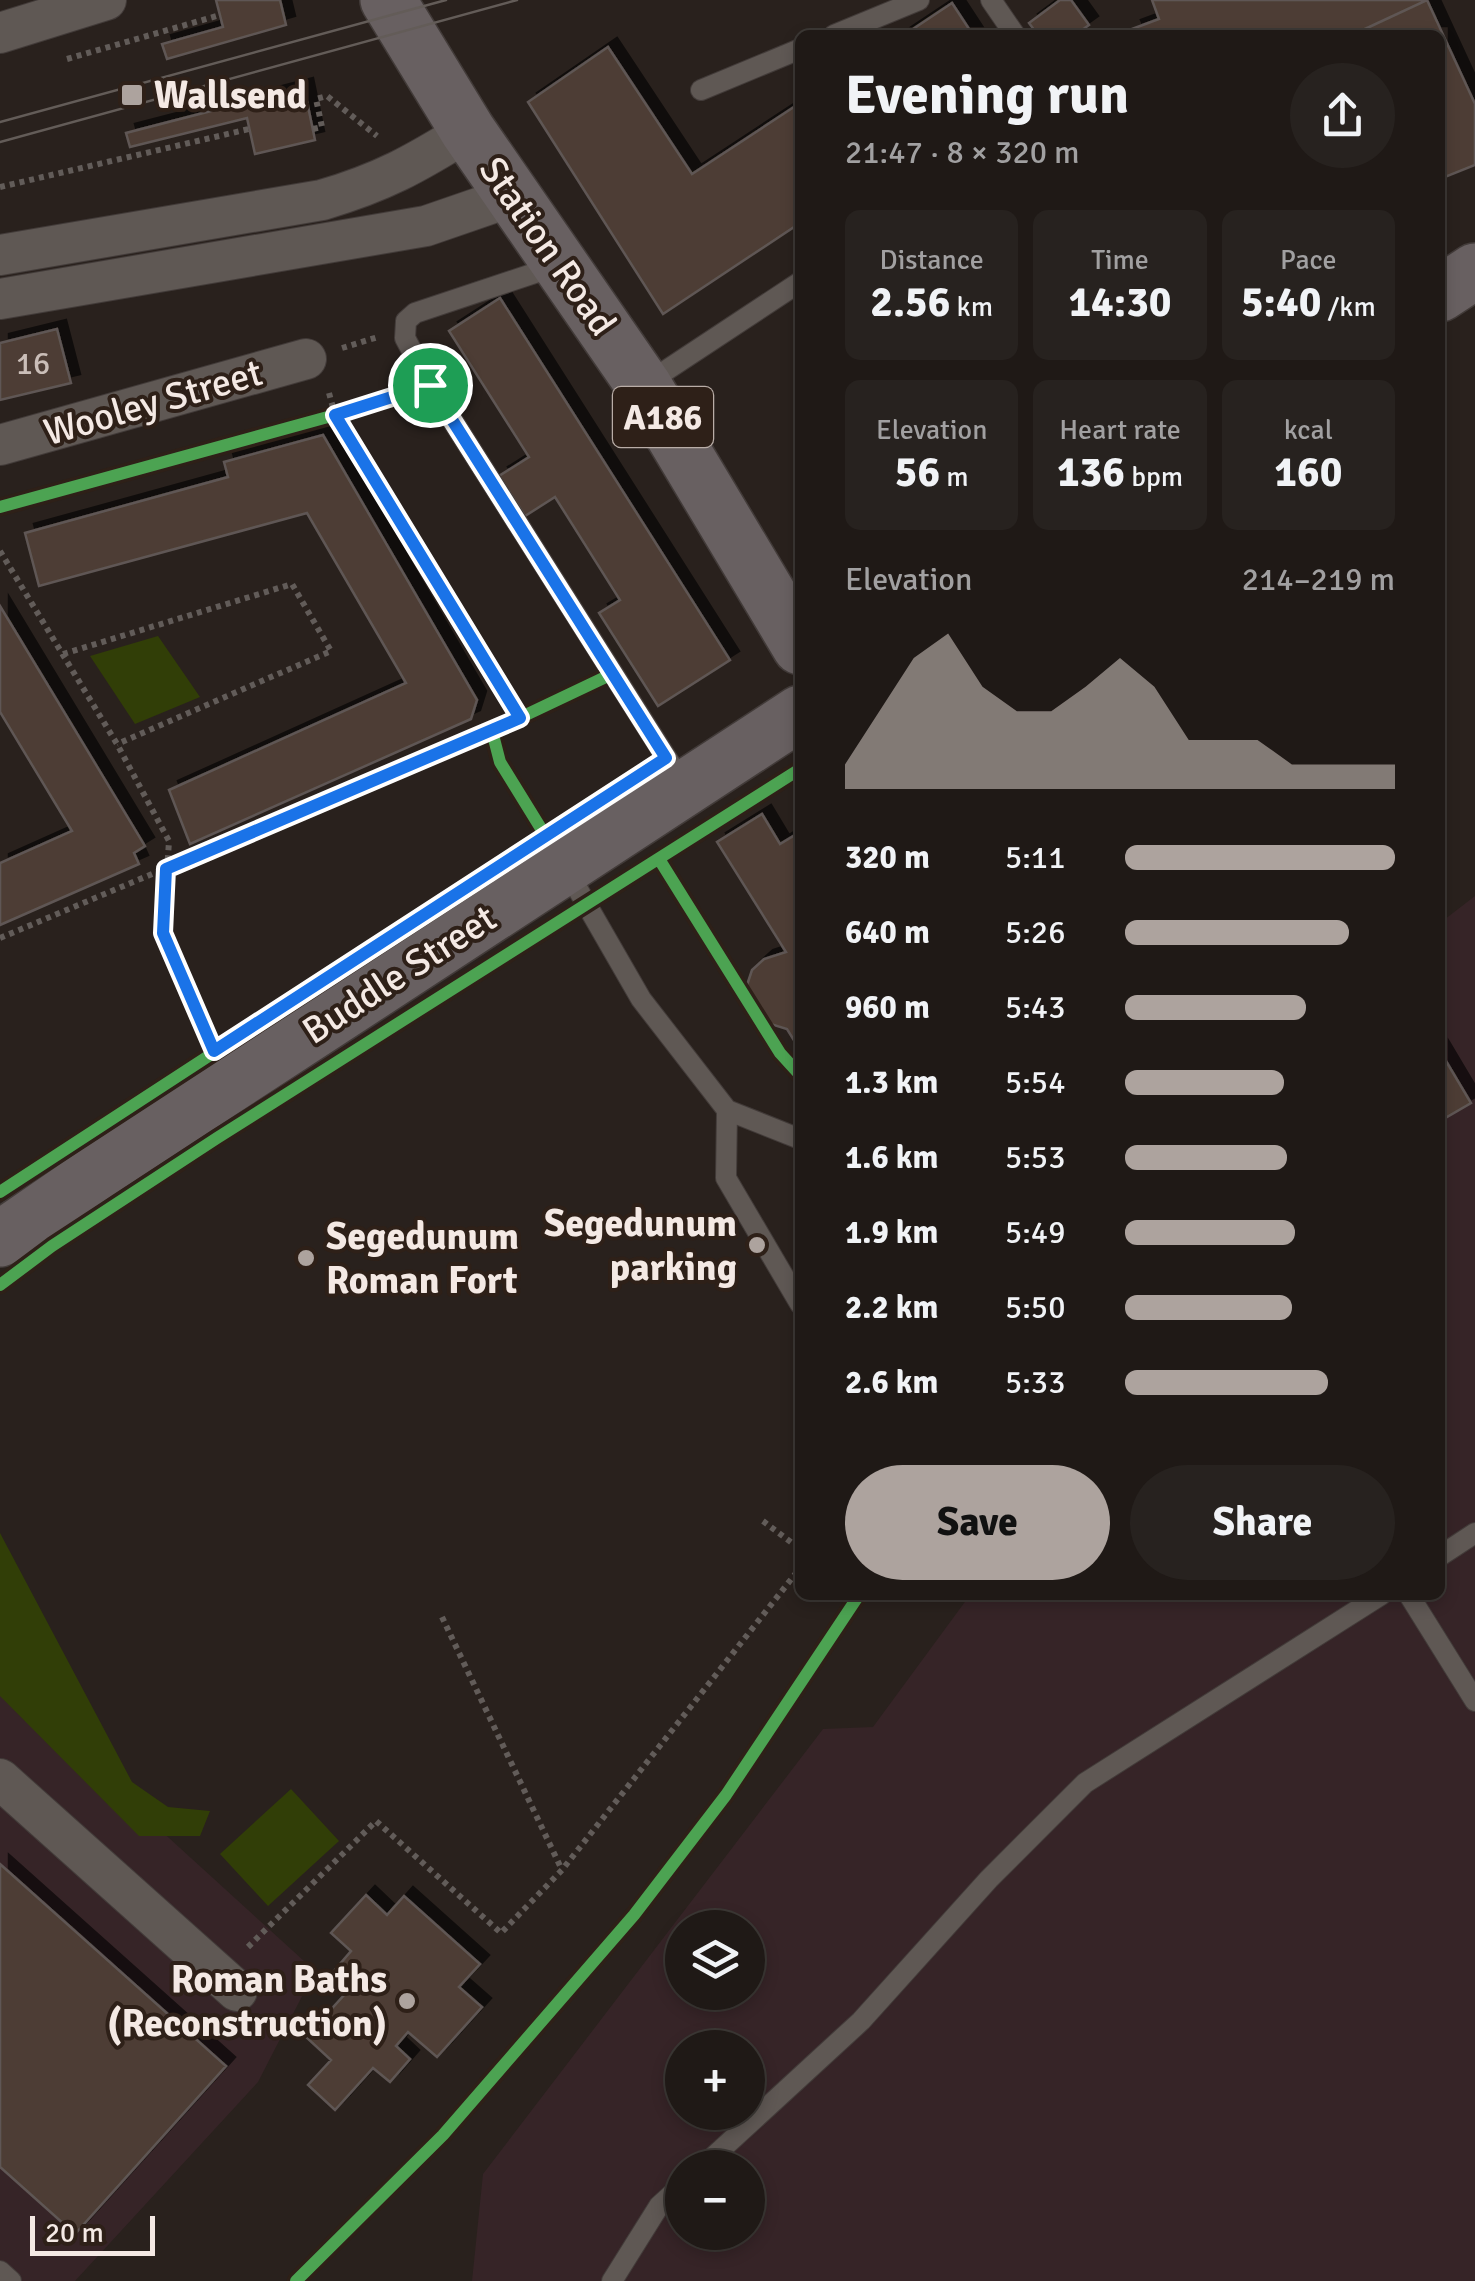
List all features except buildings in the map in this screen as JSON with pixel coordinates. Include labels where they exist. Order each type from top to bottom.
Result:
[{"type":"main road","name":"Station Road","points":[[388,0],[468,130],[644,386],[795,640]]},
{"type":"main road","points":[[1445,291],[1475,271]]},
{"type":"main road","name":"Buddle Street","points":[[0,1239],[96,1172],[795,716]]},
{"type":"street","points":[[0,33],[106,0]]},
{"type":"street","points":[[0,255],[322,200],[405,171],[468,130]]},
{"type":"street","points":[[0,299],[426,226],[513,196]]},
{"type":"street","name":"Wooley Street","points":[[0,445],[306,359]]},
{"type":"street","points":[[0,1779],[228,1983]]},
{"type":"lane","points":[[846,30],[919,0]]},
{"type":"lane","points":[[991,0],[1012,30]]},
{"type":"lane","points":[[701,90],[795,51]]},
{"type":"lane","points":[[561,264],[415,314],[406,321],[405,338],[430,385],[686,789]]},
{"type":"lane","points":[[644,386],[795,285]]},
{"type":"lane","points":[[564,866],[642,999],[728,1110],[795,1137]]},
{"type":"lane","points":[[728,1110],[726,1178],[795,1295]]},
{"type":"lane","points":[[1445,1553],[1475,1533]]},
{"type":"lane","points":[[721,2150],[861,2021],[989,1878],[1085,1783],[1373,1600]]},
{"type":"lane","points":[[1412,1600],[1475,1700]]},
{"type":"lane","points":[[612,2281],[665,2200]]},
{"type":"lane","points":[[0,2271],[11,2281]]},
{"type":"path","points":[[55,62],[220,15]]},
{"type":"path","points":[[313,128],[322,127],[316,99],[327,96],[354,119]]},
{"type":"path","points":[[0,187],[250,128]]},
{"type":"path","points":[[306,359],[403,329]]},
{"type":"path","points":[[316,420],[354,409]]},
{"type":"path","points":[[335,415],[345,432]]},
{"type":"path","points":[[0,551],[117,744],[169,842],[163,933],[214,1051]]},
{"type":"path","points":[[64,654],[292,584],[331,651],[117,744]]},
{"type":"path","points":[[0,938],[506,724]]},
{"type":"path","points":[[492,730],[496,746]]},
{"type":"path","points":[[198,1062],[230,1040]]},
{"type":"path","points":[[762,1521],[795,1545]]},
{"type":"path","points":[[228,1983],[376,1821],[501,1933],[562,1870],[795,1574]]},
{"type":"path","points":[[442,1618],[562,1870]]},
{"type":"shaded area","points":[[1475,896],[1475,2281],[472,2281],[483,2174],[665,1936],[665,2010],[765,2010],[765,1910],[685,1910],[823,1729],[873,1727],[966,1600],[1445,1600],[1445,919]]},
{"type":"shaded area","points":[[0,1684],[315,1971],[258,2082],[75,2281],[0,2281]]},
{"type":"green space","points":[[158,636],[200,697],[135,724],[90,656]]},
{"type":"green space","points":[[0,1533],[132,1782],[168,1807],[210,1811],[200,1836],[139,1836],[0,1696]]},
{"type":"green space","points":[[291,1789],[339,1841],[268,1906],[220,1854]]},
{"type":"tram line","points":[[0,122],[446,0]]},
{"type":"tram line","points":[[0,142],[517,0]]},
{"type":"cycle path","points":[[0,507],[430,385]]},
{"type":"cycle path","points":[[335,415],[520,718]]},
{"type":"cycle path","points":[[545,835],[500,762],[492,731],[612,674]]},
{"type":"cycle path","points":[[0,1192],[666,758]]},
{"type":"cycle path","points":[[0,1285],[52,1246],[217,1138],[795,772]]},
{"type":"cycle path","points":[[659,859],[780,1053],[795,1070]]},
{"type":"cycle path","points":[[296,2281],[443,2135],[634,1915],[726,1795],[856,1600]]},
{"type":"place","name":"Wallsend","points":[[132,95]]},
{"type":"place","name":"Segedunum parking","points":[[757,1245]]},
{"type":"place","name":"Segedunum Roman Fort","points":[[306,1258]]},
{"type":"place","name":"Roman Baths (Reconstruction)","points":[[407,2001]]},
{"type":"route","points":[[430,385],[666,758],[214,1051],[163,933],[166,869],[520,718],[335,415],[430,385]]}]
